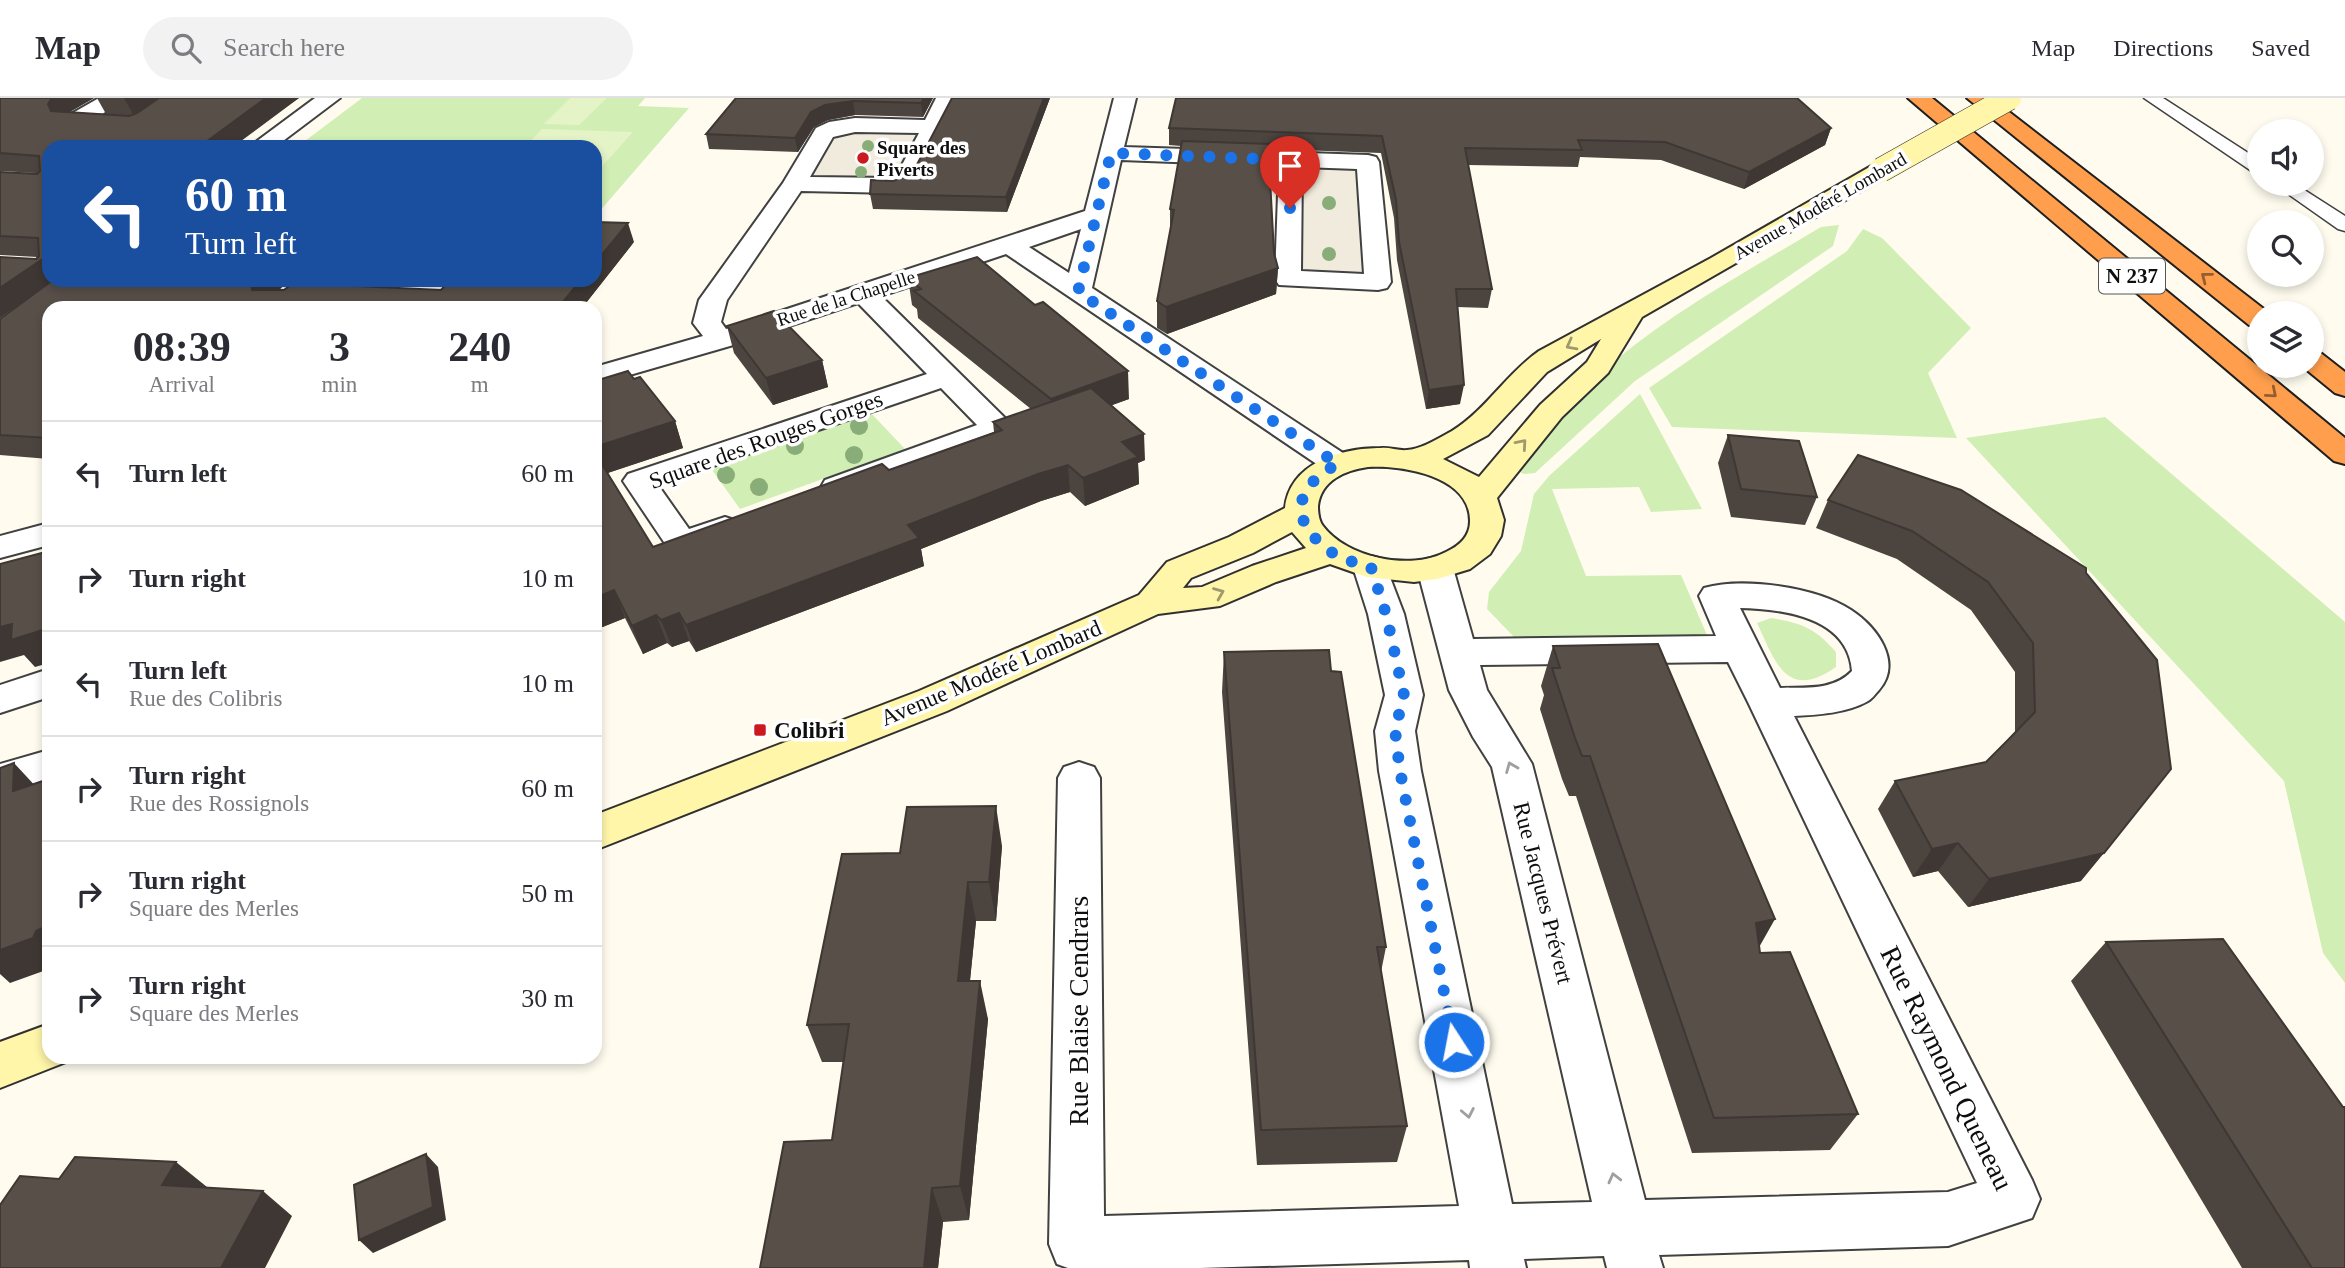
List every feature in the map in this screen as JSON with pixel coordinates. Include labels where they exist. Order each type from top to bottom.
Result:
[{"type":"highway","points":[[1892,98],[1968,163],[2198,331]]},
{"type":"highway","name":"N 237","points":[[1919,98],[2345,454]]},
{"type":"highway","name":"N 237","points":[[1978,98],[2247,310]]},
{"type":"highway","points":[[2004,98],[2042,148]]},
{"type":"highway","points":[[2324,370],[2345,387]]},
{"type":"street","points":[[114,98],[72,123],[138,124],[180,98]]},
{"type":"street","points":[[270,140],[328,98]]},
{"type":"street","points":[[794,184],[895,186],[904,183],[947,98]]},
{"type":"street","points":[[1078,292],[1125,98]]},
{"type":"street","name":"Avenue Modéré Lombard","points":[[1410,459],[1465,436],[1486,421],[1509,391],[1546,358],[1631,313],[2009,98]]},
{"type":"street","points":[[720,340],[707,323],[713,300],[794,184],[824,133],[837,127],[855,125],[933,127]]},
{"type":"street","points":[[1111,153],[1368,162],[1378,282],[1288,279],[1291,160]]},
{"type":"street","name":"Rue de la Chapelle","points":[[602,374],[720,340],[1096,216]]},
{"type":"street","points":[[1009,245],[1338,464]]},
{"type":"street","points":[[813,495],[997,428],[862,292]]},
{"type":"street","name":"Avenue Modéré Lombard","points":[[1480,498],[1551,411],[1598,367],[1631,313]]},
{"type":"street","name":"Square des Rouges Gorges","points":[[748,519],[682,543],[639,481],[946,377]]},
{"type":"street","points":[[1363,458],[1410,459],[1439,467],[1464,481],[1480,498],[1488,514],[1487,532],[1477,548],[1459,560],[1435,568],[1404,571],[1352,560],[1309,533],[1301,513],[1302,497],[1309,484],[1338,464],[1363,458]]},
{"type":"street","name":"Avenue Modéré Lombard","points":[[1152,603],[1179,570],[1241,545],[1301,513]]},
{"type":"street","points":[[1352,560],[1386,614],[1404,695],[1395,730],[1400,771],[1495,1250],[1631,1248]]},
{"type":"street","name":"Avenue Modéré Lombard","points":[[602,831],[933,701],[1152,603],[1207,598],[1264,574],[1352,560]]},
{"type":"street","name":"Rue Jacques Prévert","points":[[1435,568],[1468,690],[1487,727],[1511,764],[1631,1248]]},
{"type":"street","name":"Rue Raymond Queneau","points":[[1631,1248],[1948,1219],[2013,1199],[1740,649],[1717,596],[1762,596],[1812,605],[1844,624],[1867,648],[1871,674],[1856,691],[1821,701],[1768,702]]},
{"type":"street","points":[[1458,652],[1740,649]]},
{"type":"street","points":[[0,699],[42,685]]},
{"type":"street","points":[[0,780],[42,767]]},
{"type":"street","name":"Rue Blaise Cendrars","points":[[1079,778],[1069,1256],[1495,1250]]},
{"type":"street","points":[[0,1065],[42,1049]]},
{"type":"lane","points":[[2152,98],[2247,160]]},
{"type":"lane","points":[[2301,196],[2345,225]]},
{"type":"green space","points":[[362,98],[645,98],[638,106],[689,108],[602,208],[602,140],[306,140]]},
{"type":"green space","points":[[570,98],[607,98],[579,125],[544,124]]},
{"type":"green space","points":[[542,129],[633,132],[602,166],[602,140],[532,140]]},
{"type":"green space","points":[[1839,225],[1833,246],[1635,381],[1535,473],[1524,474],[1513,469],[1591,382],[1654,330],[1821,227]]},
{"type":"green space","points":[[1863,229],[1882,238],[1971,328],[1928,373],[1957,438],[1672,427],[1649,388],[1847,251]]},
{"type":"green space","points":[[1640,394],[1702,509],[1651,512],[1639,487],[1552,489],[1586,576],[1681,575],[1707,635],[1514,637],[1487,609],[1489,592],[1521,551],[1534,494],[1549,476]]},
{"type":"green space","points":[[870,412],[905,449],[740,509],[710,467]]},
{"type":"green space","points":[[2105,417],[2345,622],[2345,983],[2323,953],[2284,781],[1966,438]]},
{"type":"green space","points":[[1771,618],[1800,625],[1821,637],[1836,652],[1836,667],[1819,677],[1805,680],[1784,672],[1770,651],[1757,623]]},
{"type":"shaded area","name":"Square des Piverts","points":[[933,127],[904,183],[794,184],[824,133]]},
{"type":"shaded area","points":[[1291,160],[1368,162],[1378,282],[1288,279]]},
{"type":"building","points":[[0,98],[52,98],[48,104],[51,111],[129,116],[159,98],[266,98],[209,140],[42,140],[42,259],[0,288],[0,257],[36,259],[39,256],[38,238],[0,236],[0,172],[37,174],[40,171],[39,156],[0,153]]},
{"type":"building","points":[[736,98],[924,98],[921,103],[853,101],[825,105],[811,112],[795,138],[706,134]]},
{"type":"building","points":[[952,98],[1044,98],[1006,197],[870,194],[871,180],[893,181],[912,174]]},
{"type":"building","points":[[1176,98],[1797,98],[1831,128],[1749,172],[1665,142],[1578,140],[1582,150],[1465,148],[1492,289],[1456,289],[1464,385],[1429,390],[1399,242],[1396,200],[1382,136],[1169,128]]},
{"type":"building","points":[[1182,141],[1273,144],[1270,179],[1274,253],[1278,268],[1166,307],[1157,301],[1174,210],[1170,209]]},
{"type":"building","points":[[602,222],[628,223],[602,255]]},
{"type":"building","points":[[977,257],[1035,305],[1043,302],[1128,371],[1051,399],[914,291],[921,289],[908,278]]},
{"type":"building","points":[[43,287],[252,287],[252,290],[284,290],[288,287],[378,287],[441,290],[444,287],[575,287],[564,301],[42,301],[42,438],[0,435],[0,319]]},
{"type":"building","points":[[774,311],[822,360],[766,378],[727,326]]},
{"type":"building","points":[[628,371],[634,379],[640,377],[675,421],[602,445],[602,379]]},
{"type":"building","points":[[1091,388],[1144,434],[1122,442],[1138,457],[1083,478],[1068,465],[1038,474],[908,525],[919,538],[686,625],[679,613],[661,620],[656,615],[632,626],[614,590],[602,595],[602,464],[653,547],[882,464],[889,470],[1002,430],[993,422]]},
{"type":"building","points":[[1728,435],[1799,441],[1817,497],[1741,489]]},
{"type":"building","points":[[1858,455],[1961,490],[2086,568],[2086,573],[2157,660],[2171,769],[2104,853],[1989,879],[1958,843],[1932,849],[1895,781],[1986,762],[2007,741],[2035,712],[2033,643],[1988,582],[1912,531],[1828,500]]},
{"type":"building","points":[[42,553],[42,630],[11,640],[12,624],[0,627],[0,564]]},
{"type":"building","points":[[1658,644],[1775,919],[1756,923],[1760,953],[1790,952],[1858,1114],[1714,1118],[1590,756],[1582,756],[1552,668],[1560,668],[1553,646]]},
{"type":"building","points":[[1329,650],[1331,671],[1341,672],[1386,947],[1377,947],[1407,1126],[1261,1130],[1224,652]]},
{"type":"building","points":[[14,763],[13,791],[42,781],[42,928],[36,931],[33,938],[0,950],[0,768]]},
{"type":"building","points":[[996,806],[989,882],[968,882],[958,981],[980,981],[960,1186],[932,1188],[924,1268],[760,1268],[784,1142],[832,1140],[849,1024],[807,1025],[842,854],[900,853],[907,807]]},
{"type":"building","points":[[2223,939],[2345,1107],[2345,1268],[2312,1268],[2106,942]]},
{"type":"building","points":[[426,1154],[433,1207],[359,1240],[354,1185]]},
{"type":"building","points":[[75,1157],[176,1162],[162,1185],[263,1191],[221,1268],[0,1268],[0,1205],[20,1176],[59,1179]]},
{"type":"place","name":"Square des Piverts","points":[[863,158]]},
{"type":"place","name":"Colibri","points":[[760,730]]},
{"type":"route","points":[[1290,208],[1291,160],[1111,153],[1078,292],[1338,464],[1309,484],[1302,497],[1301,513],[1309,533],[1332,552],[1371,567],[1386,614],[1404,695],[1395,730],[1400,771],[1454,1042]]}]
